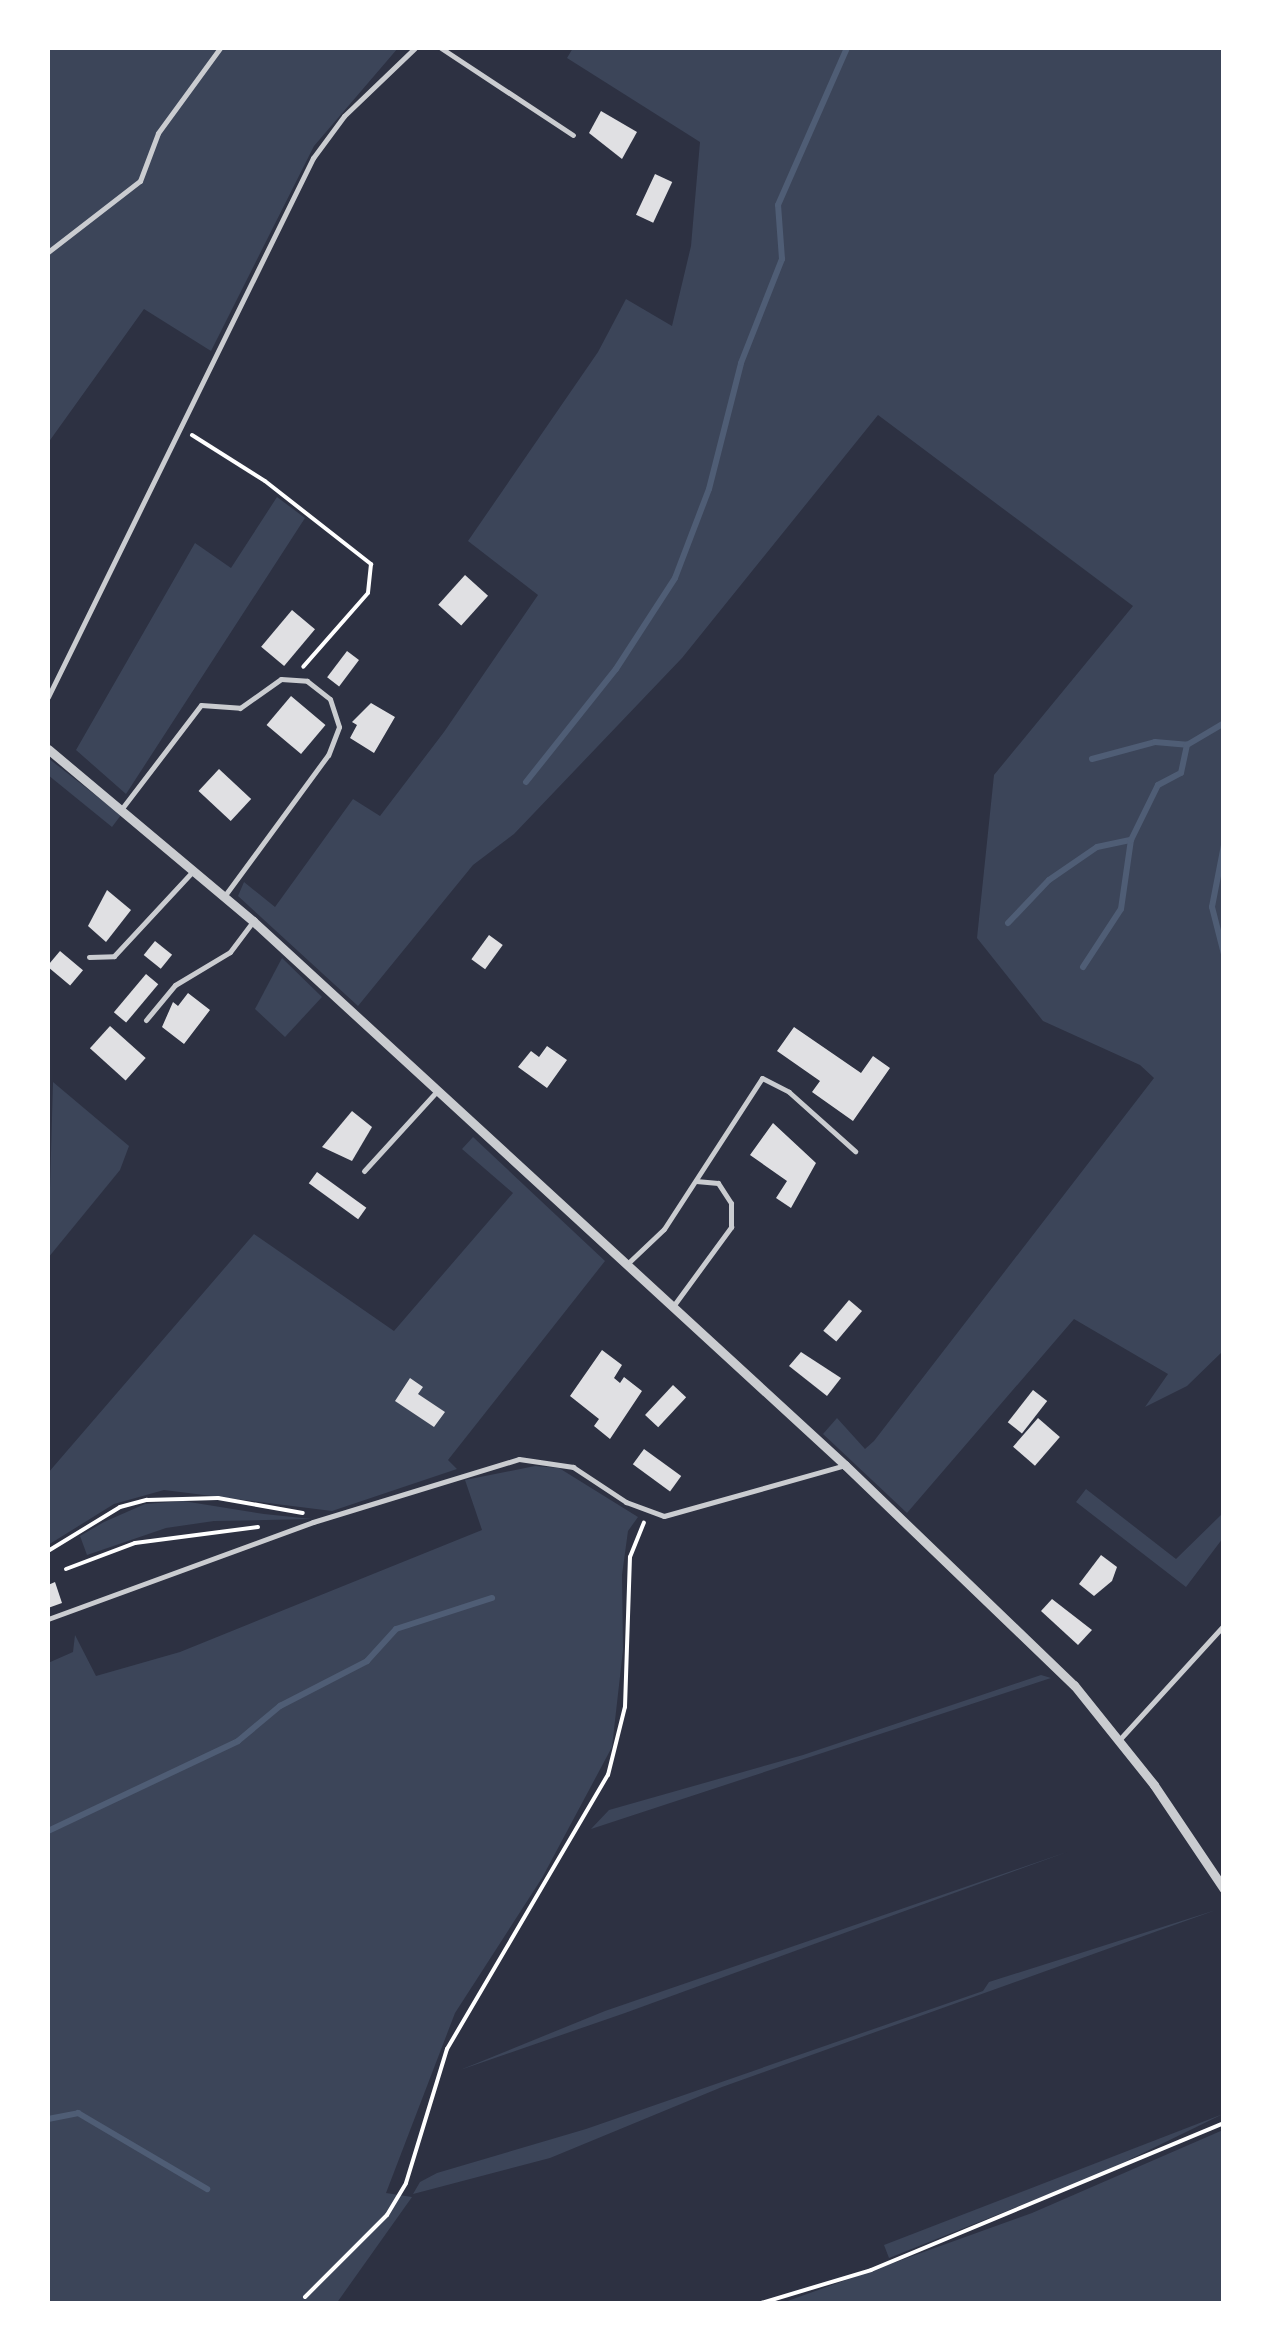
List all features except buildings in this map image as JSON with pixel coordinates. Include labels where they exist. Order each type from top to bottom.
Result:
[{"type":"street","points":[[48,749],[123,807],[252,921],[624,1267],[845,1465],[1074,1685],[1120,1739],[1224,1890]]},
{"type":"lane","points":[[48,252],[140,180],[158,132],[220,48]]},
{"type":"lane","points":[[48,697],[313,158],[344,116],[415,48]]},
{"type":"lane","points":[[441,48],[573,135]]},
{"type":"lane","points":[[123,807],[201,705],[240,708],[281,679],[307,682],[330,699],[339,726],[328,755],[224,896]]},
{"type":"lane","points":[[90,957],[114,956],[194,870]]},
{"type":"lane","points":[[146,1020],[175,985],[230,952],[252,921]]},
{"type":"lane","points":[[624,1267],[664,1228],[762,1078],[789,1092],[854,1151]]},
{"type":"lane","points":[[364,1170],[437,1092]]},
{"type":"lane","points":[[672,1308],[731,1227],[731,1203],[718,1183],[696,1182]]},
{"type":"lane","points":[[48,1619],[325,1518],[519,1459],[573,1467],[655,1514],[695,1512],[845,1465]]},
{"type":"lane","points":[[1120,1739],[1224,1624]]},
{"type":"path","points":[[181,425],[265,481],[374,571],[351,618],[291,679]]},
{"type":"path","points":[[48,1551],[120,1507],[160,1498],[218,1498],[325,1518]]},
{"type":"path","points":[[304,2298],[387,2215],[406,2184],[447,2050],[608,1775],[626,1706],[630,1556],[638,1529],[655,1514]]},
{"type":"path","points":[[66,1569],[134,1543],[260,1527]]},
{"type":"path","points":[[758,2304],[871,2270],[1224,2123]]},
{"type":"shaded area","points":[[48,48],[398,48],[314,146],[211,351],[144,309],[48,443]]},
{"type":"shaded area","points":[[573,48],[1223,48],[1223,1351],[1187,1386],[1145,1407],[1168,1374],[1074,1319],[907,1513],[823,1434],[837,1418],[865,1449],[874,1441],[1154,1078],[1140,1065],[1043,1021],[977,938],[994,775],[1133,606],[878,415],[682,658],[514,834],[473,865],[358,1006],[238,896],[244,882],[275,907],[353,799],[380,816],[444,732],[538,595],[468,541],[598,352],[626,299],[672,326],[691,246],[700,142],[567,58]]},
{"type":"shaded area","points":[[277,497],[305,518],[126,794],[76,750],[195,543],[231,568]]},
{"type":"shaded area","points":[[48,758],[121,815],[112,827],[48,775]]},
{"type":"shaded area","points":[[282,958],[322,997],[285,1037],[255,1009]]},
{"type":"shaded area","points":[[53,1082],[129,1146],[120,1170],[48,1258]]},
{"type":"shaded area","points":[[473,1137],[605,1261],[448,1460],[457,1469],[332,1511],[164,1490],[114,1504],[48,1545],[48,1473],[254,1234],[394,1331],[513,1193],[462,1149]]},
{"type":"shaded area","points":[[535,1466],[559,1468],[638,1517],[628,1531],[622,1575],[623,1650],[612,1747],[542,1878],[455,2013],[386,2193],[412,2197],[336,2304],[48,2304],[48,1663],[73,1652],[75,1635],[96,1676],[180,1652],[482,1530],[465,1480]]},
{"type":"shaded area","points":[[1086,1489],[1176,1559],[1223,1513],[1223,1538],[1186,1587],[1076,1502]]},
{"type":"shaded area","points":[[183,1501],[312,1519],[214,1521],[166,1528],[87,1555],[80,1536],[104,1522],[145,1504]]},
{"type":"shaded area","points":[[1041,1675],[1051,1678],[591,1829],[609,1810],[803,1755]]},
{"type":"shaded area","points":[[1067,1852],[625,2013],[460,2070],[605,2011]]},
{"type":"shaded area","points":[[1216,1910],[722,2087],[550,2158],[413,2194],[420,2182],[437,2173],[586,2129],[983,1991],[989,1982]]},
{"type":"shaded area","points":[[1223,2114],[1102,2173],[889,2258],[884,2245]]},
{"type":"shaded area","points":[[1223,2130],[1223,2303],[782,2303],[1032,2213]]},
{"type":"waterway","points":[[526,782],[616,669],[675,578],[709,489],[741,363],[782,259],[778,205],[847,48]]},
{"type":"waterway","points":[[1083,967],[1121,909],[1131,840],[1158,785],[1181,773],[1187,745],[1224,723]]},
{"type":"waterway","points":[[1092,759],[1155,742],[1187,745]]},
{"type":"waterway","points":[[1008,923],[1049,880],[1097,847],[1131,840]]},
{"type":"waterway","points":[[1224,845],[1212,907],[1224,954]]},
{"type":"waterway","points":[[48,1831],[238,1741],[280,1706],[367,1661],[396,1629],[492,1598]]},
{"type":"waterway","points":[[48,2119],[78,2113],[207,2189]]}]
